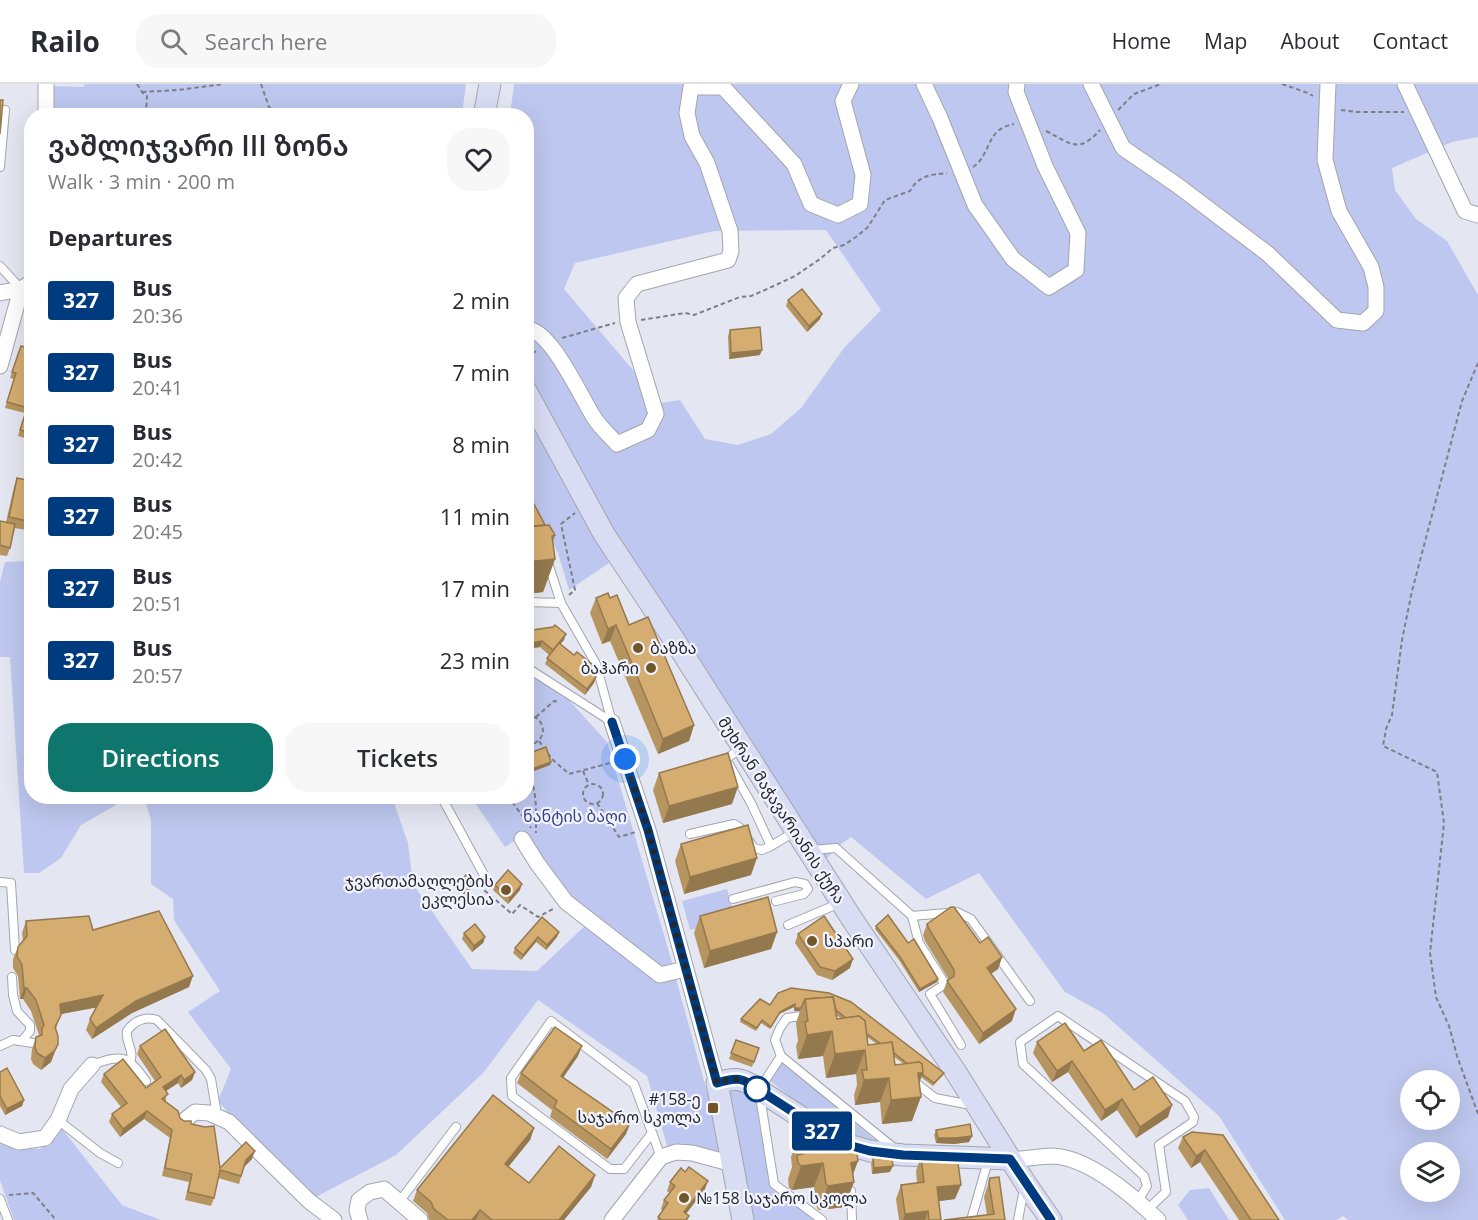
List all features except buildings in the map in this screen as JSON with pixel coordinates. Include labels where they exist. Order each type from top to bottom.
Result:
[{"type":"main road","points":[[486,108],[490,84]]},
{"type":"main road","name":"მუხრან მაჭავარიანის ქუჩა","points":[[534,406],[604,534],[796,831],[822,864],[841,902],[978,1107],[1000,1158],[1026,1184],[1051,1220]]},
{"type":"main road","points":[[743,1220],[717,1083],[732,1078],[748,1081],[841,1143],[870,1151],[903,1155],[1000,1158]]},
{"type":"street","points":[[46,84],[46,108]]},
{"type":"street","points":[[534,331],[549,342],[596,420],[617,444],[648,430],[656,414],[628,322],[626,298],[637,284],[728,260],[731,251],[730,231],[707,163],[692,136],[687,113],[691,87],[723,87],[794,164],[811,204],[838,215],[860,204],[863,175],[843,101],[851,84]]},
{"type":"street","points":[[924,84],[975,205],[1013,259],[1049,287],[1076,270],[1078,233],[1045,166],[1016,92],[1017,84]]},
{"type":"street","points":[[1091,84],[1122,148],[1177,185],[1268,254],[1337,320],[1363,322],[1376,311],[1376,287],[1371,267],[1339,211],[1325,160],[1328,84]]},
{"type":"street","points":[[1405,84],[1465,211],[1478,216]]},
{"type":"street","points":[[0,293],[24,287]]},
{"type":"street","points":[[1,357],[24,292]]},
{"type":"street","points":[[612,722],[648,830],[717,1083]]},
{"type":"street","points":[[522,839],[566,902],[660,975],[685,969]]},
{"type":"street","points":[[0,1134],[19,1142],[45,1138],[58,1120],[71,1089],[92,1065]]},
{"type":"street","points":[[185,1120],[195,1112],[209,1113],[229,1122],[309,1201],[334,1220]]},
{"type":"street","points":[[612,1220],[661,1156],[676,1152],[692,1153],[733,1164]]},
{"type":"street","points":[[1000,1158],[1054,1156],[1077,1162],[1106,1177],[1148,1210]]},
{"type":"street","points":[[360,1220],[357,1210],[359,1200],[370,1192],[384,1189],[420,1220]]},
{"type":"lane","points":[[0,167],[5,110]]},
{"type":"lane","points":[[0,266],[24,284]]},
{"type":"lane","points":[[542,554],[548,563],[561,603],[596,664],[612,722]]},
{"type":"lane","points":[[534,602],[561,603]]},
{"type":"lane","points":[[534,672],[612,722]]},
{"type":"lane","points":[[742,748],[726,759],[751,803],[771,846]]},
{"type":"lane","points":[[445,804],[484,875]]},
{"type":"lane","points":[[690,834],[736,824],[754,848],[762,850],[796,831]]},
{"type":"lane","points":[[776,901],[804,894],[822,864],[836,848]]},
{"type":"lane","points":[[822,864],[836,848]]},
{"type":"lane","points":[[836,848],[912,916],[919,943],[945,984],[930,994],[961,1046]]},
{"type":"lane","points":[[0,882],[11,883],[15,950]]},
{"type":"lane","points":[[733,899],[795,882],[805,884],[808,889]]},
{"type":"lane","points":[[788,925],[841,902]]},
{"type":"lane","points":[[912,916],[957,912],[971,919],[1030,1001]]},
{"type":"lane","points":[[12,977],[17,1011],[30,1025],[30,1031],[22,1041]]},
{"type":"lane","points":[[814,1015],[787,1018],[775,1040],[781,1056],[903,1155]]},
{"type":"lane","points":[[1059,1016],[1185,1101],[1194,1117],[1188,1127],[1159,1145],[1166,1192],[1148,1210],[1144,1176],[1023,1064],[1020,1042],[1059,1016]]},
{"type":"lane","points":[[130,1062],[133,1054],[126,1036],[127,1031],[142,1019],[157,1020],[206,1070],[211,1079],[218,1117]]},
{"type":"lane","points":[[652,1133],[624,1169],[610,1169],[512,1096],[511,1078],[551,1021],[634,1084],[661,1156]]},
{"type":"lane","points":[[0,1046],[13,1040],[33,1043]]},
{"type":"lane","points":[[781,1056],[759,1090],[775,1185],[822,1220]]},
{"type":"lane","points":[[92,1065],[112,1058],[125,1058],[146,1082]]},
{"type":"lane","points":[[908,1077],[934,1098],[978,1107]]},
{"type":"lane","points":[[58,1120],[100,1153],[118,1163]]},
{"type":"lane","points":[[398,1203],[456,1127]]},
{"type":"lane","points":[[971,1220],[1000,1158]]},
{"type":"lane","points":[[1018,1220],[1026,1184]]},
{"type":"lane","points":[[850,1191],[852,1220]]},
{"type":"lane","points":[[0,1198],[8,1220]]},
{"type":"path","points":[[137,84],[147,96],[146,108]]},
{"type":"path","points":[[142,92],[224,84]]},
{"type":"path","points":[[261,84],[270,108]]},
{"type":"path","points":[[1282,84],[1308,93],[1327,108],[1357,112],[1419,112]]},
{"type":"path","points":[[973,167],[979,162],[995,132],[1011,124],[1022,124]]},
{"type":"path","points":[[534,352],[549,342],[612,323],[685,313],[694,315],[765,290],[795,276],[833,248],[844,245],[856,237],[867,227],[885,200],[910,191],[923,176],[950,172]]},
{"type":"path","points":[[1478,363],[1462,400],[1412,591],[1402,640],[1393,705],[1383,746],[1437,772],[1444,823],[1430,953],[1436,998],[1449,1026],[1478,1114]]},
{"type":"path","points":[[561,603],[575,590],[561,524],[587,505]]},
{"type":"path","points":[[534,744],[539,741],[543,733],[542,724],[536,717],[554,701],[570,702],[574,697]]},
{"type":"path","points":[[539,741],[552,759],[569,774],[625,759]]},
{"type":"path","points":[[583,770],[589,785]]},
{"type":"path","points":[[589,785],[598,785],[601,788],[603,796],[597,803],[589,803],[585,800],[583,791],[589,785]]},
{"type":"path","points":[[514,804],[536,836],[534,793]]},
{"type":"path","points":[[597,803],[618,837],[648,830]]},
{"type":"path","points":[[484,875],[490,883],[484,890],[512,914],[520,905],[538,917],[566,902]]},
{"type":"path","points":[[0,1198],[33,1193],[56,1220]]},
{"type":"green space","points":[[85,84],[466,84],[463,108],[52,108],[52,86],[83,87]]},
{"type":"green space","points":[[514,84],[1478,84],[1478,137],[1452,142],[1392,168],[1395,190],[1416,219],[1447,241],[1478,295],[1478,1220],[1348,1220],[1343,1216],[1336,1220],[1285,1220],[1219,1116],[1103,1013],[1065,992],[979,873],[926,899],[851,837],[836,848],[821,865],[534,402],[534,108],[511,108]],"holes":[[[826,230],[881,310],[844,348],[801,408],[771,434],[738,445],[705,439],[680,400],[661,403],[564,289],[575,263],[714,231]]]},
{"type":"green space","points":[[534,424],[609,563],[569,590],[558,553],[534,503]]},
{"type":"green space","points":[[24,561],[24,804],[118,804],[81,825],[61,858],[39,873],[24,873],[10,657],[0,657],[0,582],[5,562]]},
{"type":"green space","name":"ნანტის ბაღი","points":[[534,677],[567,698],[607,742],[674,969],[660,972],[571,900],[525,834],[505,847],[476,804],[534,804]]},
{"type":"green space","points":[[146,804],[394,804],[408,843],[413,884],[472,969],[537,971],[587,924],[675,975],[724,1154],[668,1149],[647,1076],[538,1000],[484,1072],[396,1155],[312,1199],[247,1134],[218,1101],[231,1069],[188,1012],[220,991],[174,920],[173,899],[151,884],[151,820]]},
{"type":"green space","points":[[727,889],[735,918],[690,930],[682,901]]},
{"type":"green space","points":[[782,1062],[880,1144],[845,1139],[769,1080]]},
{"type":"green space","points":[[737,1088],[755,1097],[772,1189],[815,1220],[752,1220],[729,1092]]},
{"type":"green space","points":[[62,1129],[122,1205],[161,1220],[14,1220],[0,1180],[0,1137],[17,1147],[40,1149]]},
{"type":"green space","points":[[1209,1188],[1229,1220],[1188,1220],[1178,1205],[1190,1190]]},
{"type":"bus line","name":"327","points":[[612,722],[648,830],[717,1083],[732,1078],[748,1081],[841,1143],[870,1151],[903,1155],[1010,1159],[1051,1220]]},
{"type":"place","name":"ბაზზა","points":[[638,648]]},
{"type":"place","name":"ბაჰარი","points":[[651,668]]},
{"type":"place","name":"ჯვართამაღლების ეკლესია","points":[[506,890]]},
{"type":"place","name":"სპარი","points":[[812,941]]},
{"type":"place","name":"#158-ე საჯარო სკოლა","points":[[713,1108]]},
{"type":"place","name":"№158 საჯარო სკოლა","points":[[684,1198]]},
{"type":"route","points":[[625,759],[648,830],[717,1083],[732,1078],[748,1081],[759,1090],[757,1089]]}]
